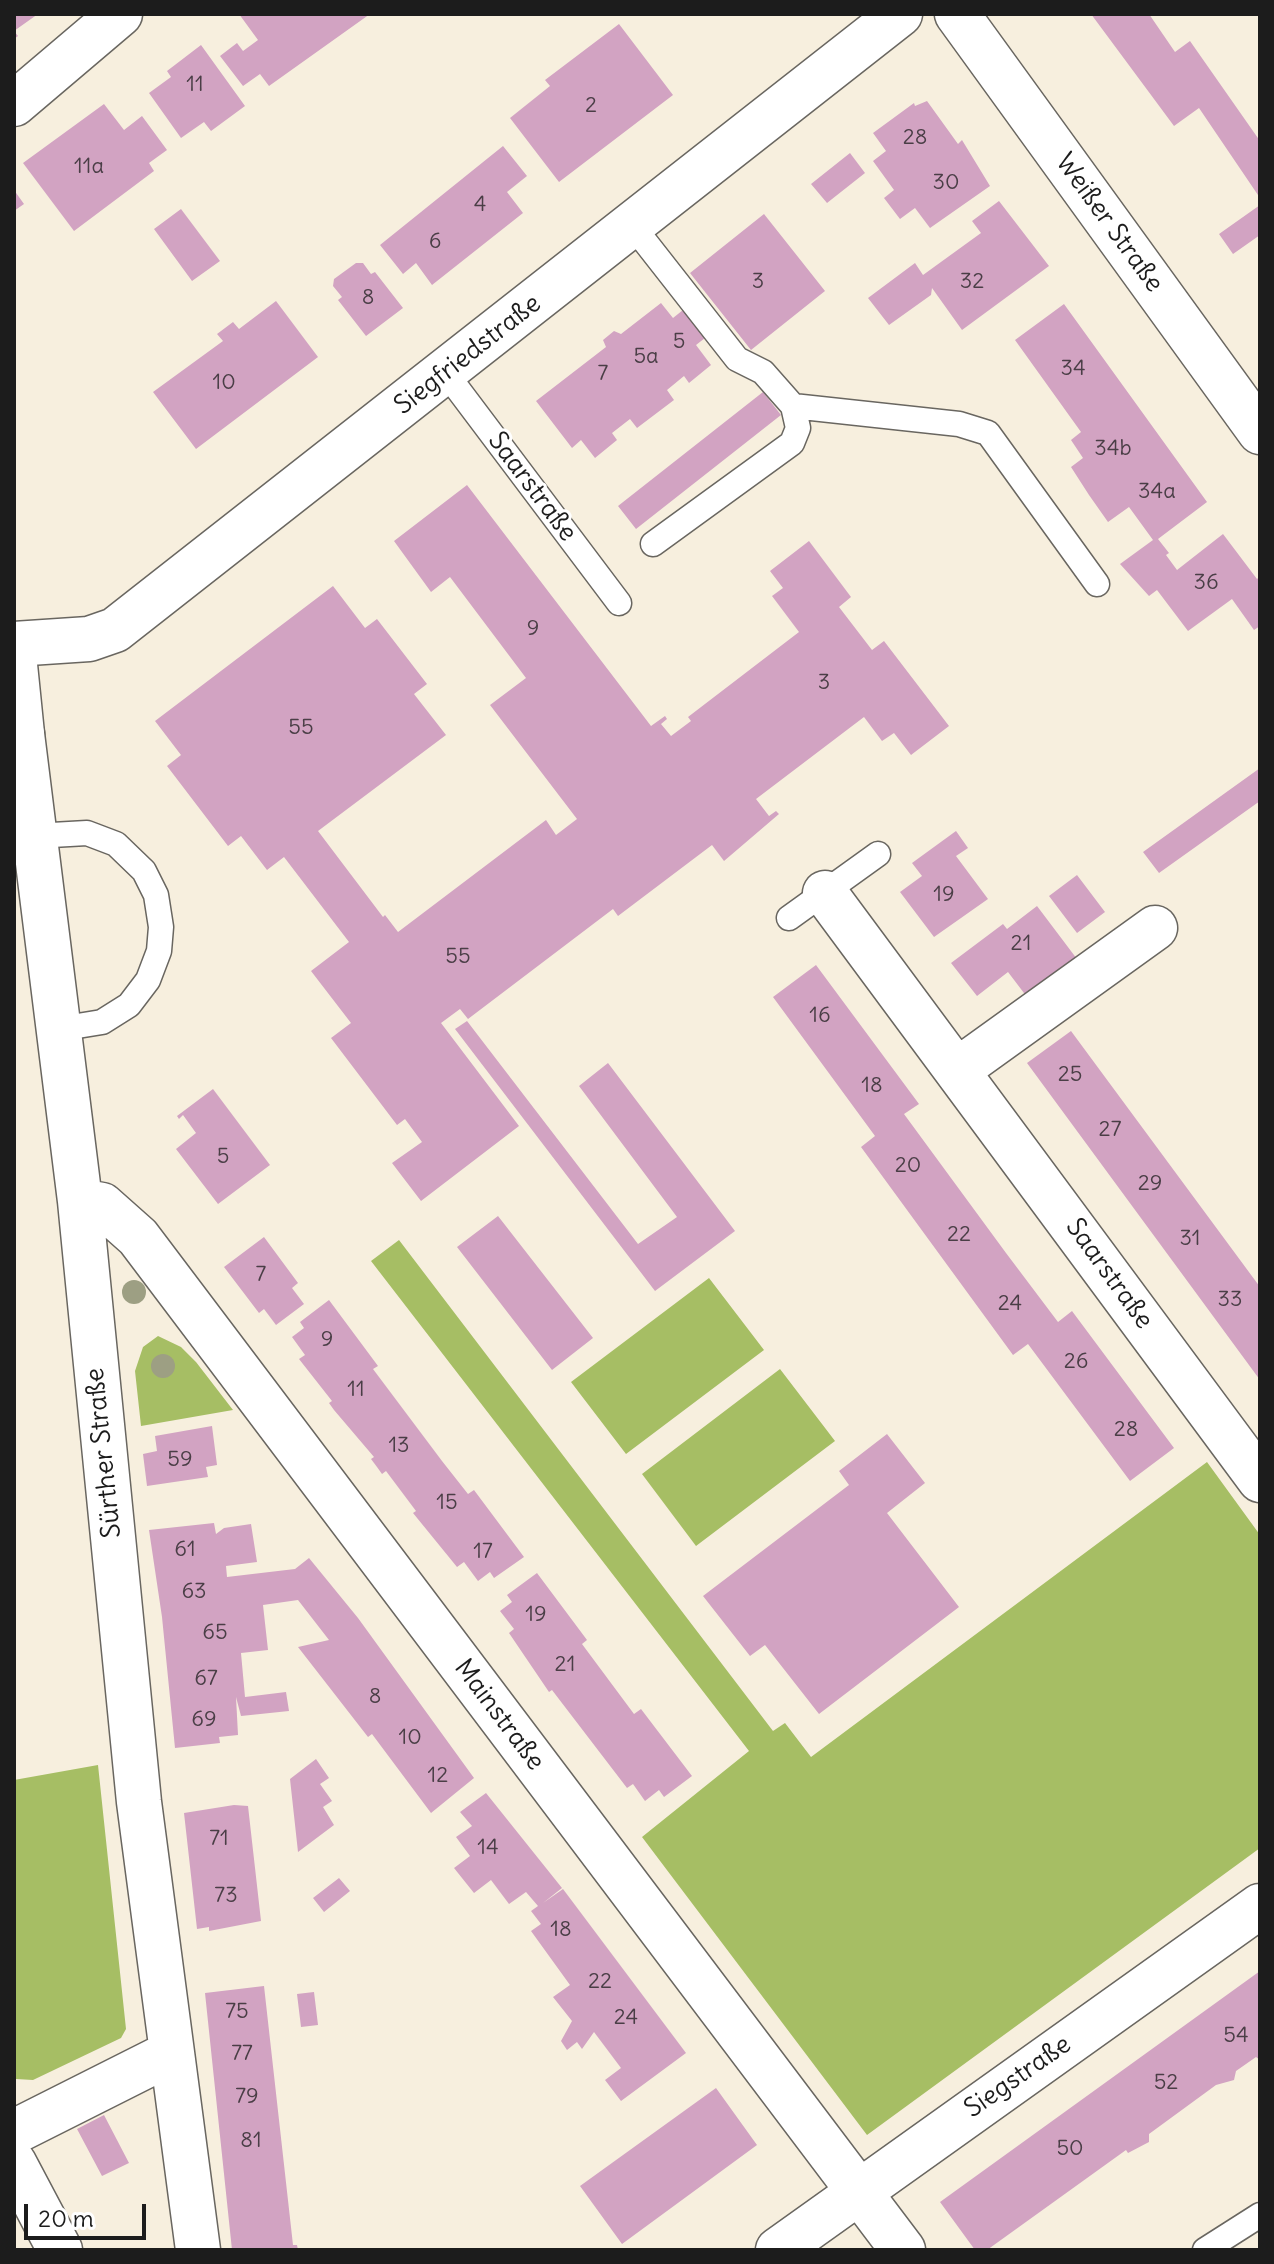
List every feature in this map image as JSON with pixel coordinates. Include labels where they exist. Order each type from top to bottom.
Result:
[{"type":"street","points":[[14,104],[120,14]]},
{"type":"street","name":"Siegfriedstraße","points":[[14,644],[89,639],[115,630],[900,14]]},
{"type":"street","name":"Weißer Straße","points":[[957,14],[1260,432]]},
{"type":"street","name":"Sürther Straße","points":[[14,655],[18,735],[34,836],[80,1201],[139,1802],[198,2250]]},
{"type":"street","name":"Saarstraße","points":[[825,893],[959,1069],[1260,1480]]},
{"type":"street","points":[[959,1069],[1155,928]]},
{"type":"street","name":"Mainstraße","points":[[80,1201],[102,1205],[138,1237],[903,2250]]},
{"type":"street","name":"Siegstraße","points":[[778,2250],[1260,1906]]},
{"type":"street","points":[[14,2132],[171,2053]]},
{"type":"street","points":[[14,2163],[60,2250]]},
{"type":"lane","points":[[632,225],[737,359],[763,372],[793,406],[798,428],[792,443],[653,544]]},
{"type":"lane","name":"Saarstraße","points":[[445,372],[619,603]]},
{"type":"lane","points":[[793,406],[959,424],[988,433],[1097,584]]},
{"type":"lane","points":[[34,836],[87,833],[116,844],[144,871],[156,895],[161,927],[159,951],[148,980],[129,1005],[102,1022],[59,1029]]},
{"type":"lane","points":[[789,918],[878,854]]},
{"type":"lane","points":[[1205,2250],[1260,2215]]},
{"type":"green space","points":[[399,1240],[773,1731],[785,1723],[811,1757],[1207,1462],[1260,1535],[1260,1848],[867,2135],[642,1837],[749,1751],[371,1261]]},
{"type":"green space","points":[[709,1278],[764,1350],[626,1454],[571,1382]]},
{"type":"green space","points":[[158,1336],[181,1347],[233,1410],[141,1426],[135,1371],[143,1347]]},
{"type":"green space","points":[[780,1369],[835,1441],[696,1546],[642,1474]]},
{"type":"green space","points":[[98,1765],[126,2029],[121,2038],[33,2080],[16,2079],[14,1780]]},
{"type":"building","points":[[14,14],[38,14],[14,31]]},
{"type":"building","points":[[239,14],[370,14],[269,86],[260,74],[243,86],[220,56],[237,43],[243,51],[258,40]]},
{"type":"building","points":[[1091,14],[1149,14],[1175,52],[1190,41],[1260,141],[1260,198],[1199,108],[1174,126]]},
{"type":"building","points":[[619,24],[673,95],[559,182],[510,118],[550,86],[545,80]]},
{"type":"building","points":[[201,45],[245,106],[211,131],[204,122],[181,138],[149,93],[171,77],[167,71]]},
{"type":"building","points":[[927,101],[958,144],[962,140],[990,186],[930,228],[915,208],[900,219],[884,198],[894,190],[873,161],[886,151],[873,133],[914,103],[915,106]]},
{"type":"building","points":[[104,104],[124,130],[142,116],[167,150],[149,163],[154,171],[74,231],[23,163]]},
{"type":"building","points":[[503,146],[527,176],[507,192],[523,213],[432,285],[416,263],[403,274],[380,245]]},
{"type":"building","points":[[850,153],[865,173],[827,203],[811,184]]},
{"type":"building","points":[[14,190],[24,204],[14,211]]},
{"type":"building","points":[[999,201],[1049,266],[962,330],[932,288],[931,295],[889,325],[868,298],[915,263],[923,275],[981,233],[972,221]]},
{"type":"building","points":[[1260,205],[1260,235],[1233,254],[1219,234]]},
{"type":"building","points":[[181,209],[220,261],[192,281],[154,229]]},
{"type":"building","points":[[764,214],[825,291],[751,350],[690,273]]},
{"type":"building","points":[[356,263],[363,263],[371,274],[375,272],[403,308],[366,336],[338,300],[342,297],[333,286],[334,279]]},
{"type":"building","points":[[276,301],[318,357],[196,449],[153,392],[223,341],[217,334],[233,322],[239,329]]},
{"type":"building","points":[[661,303],[673,318],[683,310],[705,338],[696,345],[711,365],[689,383],[684,376],[667,390],[674,400],[637,428],[630,419],[612,433],[617,440],[595,458],[581,440],[572,448],[536,401],[606,347],[603,340],[614,331],[621,334]]},
{"type":"building","points":[[1064,304],[1207,502],[1158,539],[1169,553],[1166,555],[1177,570],[1223,534],[1257,579],[1260,576],[1260,626],[1254,630],[1232,599],[1188,631],[1157,590],[1149,596],[1120,564],[1153,540],[1129,507],[1108,522],[1089,495],[1071,467],[1083,458],[1071,440],[1081,432],[1015,340]]},
{"type":"building","points":[[763,392],[781,415],[636,529],[618,506]]},
{"type":"building","points":[[467,485],[651,726],[665,716],[667,719],[661,724],[671,736],[691,721],[688,717],[799,632],[772,596],[783,588],[770,571],[809,541],[851,597],[839,607],[872,650],[884,641],[949,726],[911,755],[894,733],[882,741],[864,717],[756,799],[769,816],[776,811],[779,814],[724,861],[712,845],[618,916],[613,909],[468,1019],[460,1009],[441,1023],[519,1126],[421,1201],[392,1163],[422,1142],[405,1119],[397,1125],[331,1038],[351,1023],[311,971],[349,942],[284,857],[267,870],[241,836],[228,846],[167,766],[181,755],[155,721],[333,586],[365,628],[377,619],[427,684],[414,694],[446,735],[318,831],[383,917],[385,915],[398,932],[546,820],[556,835],[577,819],[490,705],[526,678],[450,577],[431,592],[394,541]]},
{"type":"building","points":[[1260,768],[1260,801],[1159,873],[1143,852]]},
{"type":"building","points":[[956,831],[968,848],[956,856],[988,899],[934,937],[900,892],[922,876],[912,863]]},
{"type":"building","points":[[1077,875],[1105,912],[1077,933],[1049,896]]},
{"type":"building","points":[[1037,906],[1077,959],[1027,997],[1008,972],[977,996],[951,963],[1003,924],[1007,929]]},
{"type":"building","points":[[816,965],[919,1104],[904,1114],[1006,1253],[1058,1322],[1072,1311],[1174,1448],[1130,1481],[1028,1344],[1013,1355],[861,1147],[875,1136],[773,997]]},
{"type":"building","points":[[467,1021],[638,1244],[677,1217],[579,1086],[608,1063],[735,1231],[655,1291],[455,1029]]},
{"type":"building","points":[[1071,1031],[1260,1287],[1260,1380],[1027,1063]]},
{"type":"building","points":[[213,1089],[270,1165],[218,1204],[176,1149],[196,1133],[183,1115],[179,1119],[177,1116]]},
{"type":"building","points":[[498,1216],[593,1338],[552,1370],[457,1247]]},
{"type":"building","points":[[264,1237],[298,1283],[292,1288],[304,1304],[276,1325],[264,1309],[259,1313],[224,1267]]},
{"type":"building","points":[[329,1300],[378,1366],[373,1369],[442,1461],[468,1494],[474,1490],[524,1557],[494,1578],[490,1572],[478,1581],[464,1562],[457,1567],[413,1513],[416,1511],[386,1471],[382,1474],[371,1459],[374,1457],[334,1410],[329,1403],[332,1401],[299,1359],[305,1355],[292,1337],[304,1328],[300,1322]]},
{"type":"building","points":[[212,1426],[217,1465],[206,1467],[208,1477],[147,1486],[143,1454],[157,1451],[155,1436]]},
{"type":"building","points":[[887,1434],[925,1483],[887,1513],[959,1607],[819,1714],[765,1645],[750,1656],[703,1596],[849,1485],[839,1471]]},
{"type":"building","points":[[214,1523],[216,1534],[224,1528],[251,1524],[257,1562],[226,1566],[227,1577],[295,1569],[309,1558],[358,1618],[474,1778],[431,1813],[372,1734],[368,1737],[298,1647],[329,1640],[298,1600],[263,1605],[268,1650],[241,1653],[245,1697],[286,1692],[289,1711],[241,1716],[236,1697],[238,1735],[219,1737],[220,1743],[175,1748],[162,1617],[149,1530]]},
{"type":"building","points":[[537,1573],[587,1640],[582,1644],[634,1714],[641,1709],[692,1776],[664,1797],[659,1790],[645,1801],[633,1784],[627,1788],[552,1690],[549,1692],[509,1633],[514,1629],[500,1611],[512,1602],[507,1595]]},
{"type":"building","points":[[316,1759],[329,1778],[320,1784],[332,1801],[323,1807],[334,1825],[298,1852],[290,1779]]},
{"type":"building","points":[[486,1793],[562,1888],[543,1903],[563,1889],[686,2053],[621,2101],[605,2080],[621,2068],[594,2032],[582,2049],[577,2042],[567,2050],[561,2041],[572,2021],[553,1997],[570,1985],[531,1931],[541,1924],[531,1911],[538,1906],[526,1892],[509,1904],[491,1880],[474,1893],[454,1868],[470,1856],[456,1837],[472,1826],[460,1812]]},
{"type":"building","points":[[234,1805],[248,1806],[261,1921],[209,1931],[209,1927],[197,1929],[184,1813]]},
{"type":"building","points":[[339,1878],[350,1891],[324,1912],[313,1898]]},
{"type":"building","points":[[1260,1971],[1260,2060],[1256,2057],[1236,2071],[1234,2080],[1216,2085],[1149,2134],[1149,2142],[1128,2153],[1126,2150],[987,2250],[975,2250],[940,2202]]},
{"type":"building","points":[[264,1986],[293,2245],[297,2245],[298,2250],[232,2250],[205,1993]]},
{"type":"building","points":[[314,1992],[318,2025],[301,2027],[297,1994]]},
{"type":"building","points":[[716,2088],[757,2145],[622,2244],[580,2186]]},
{"type":"building","points":[[104,2115],[129,2163],[102,2176],[77,2129]]}]
